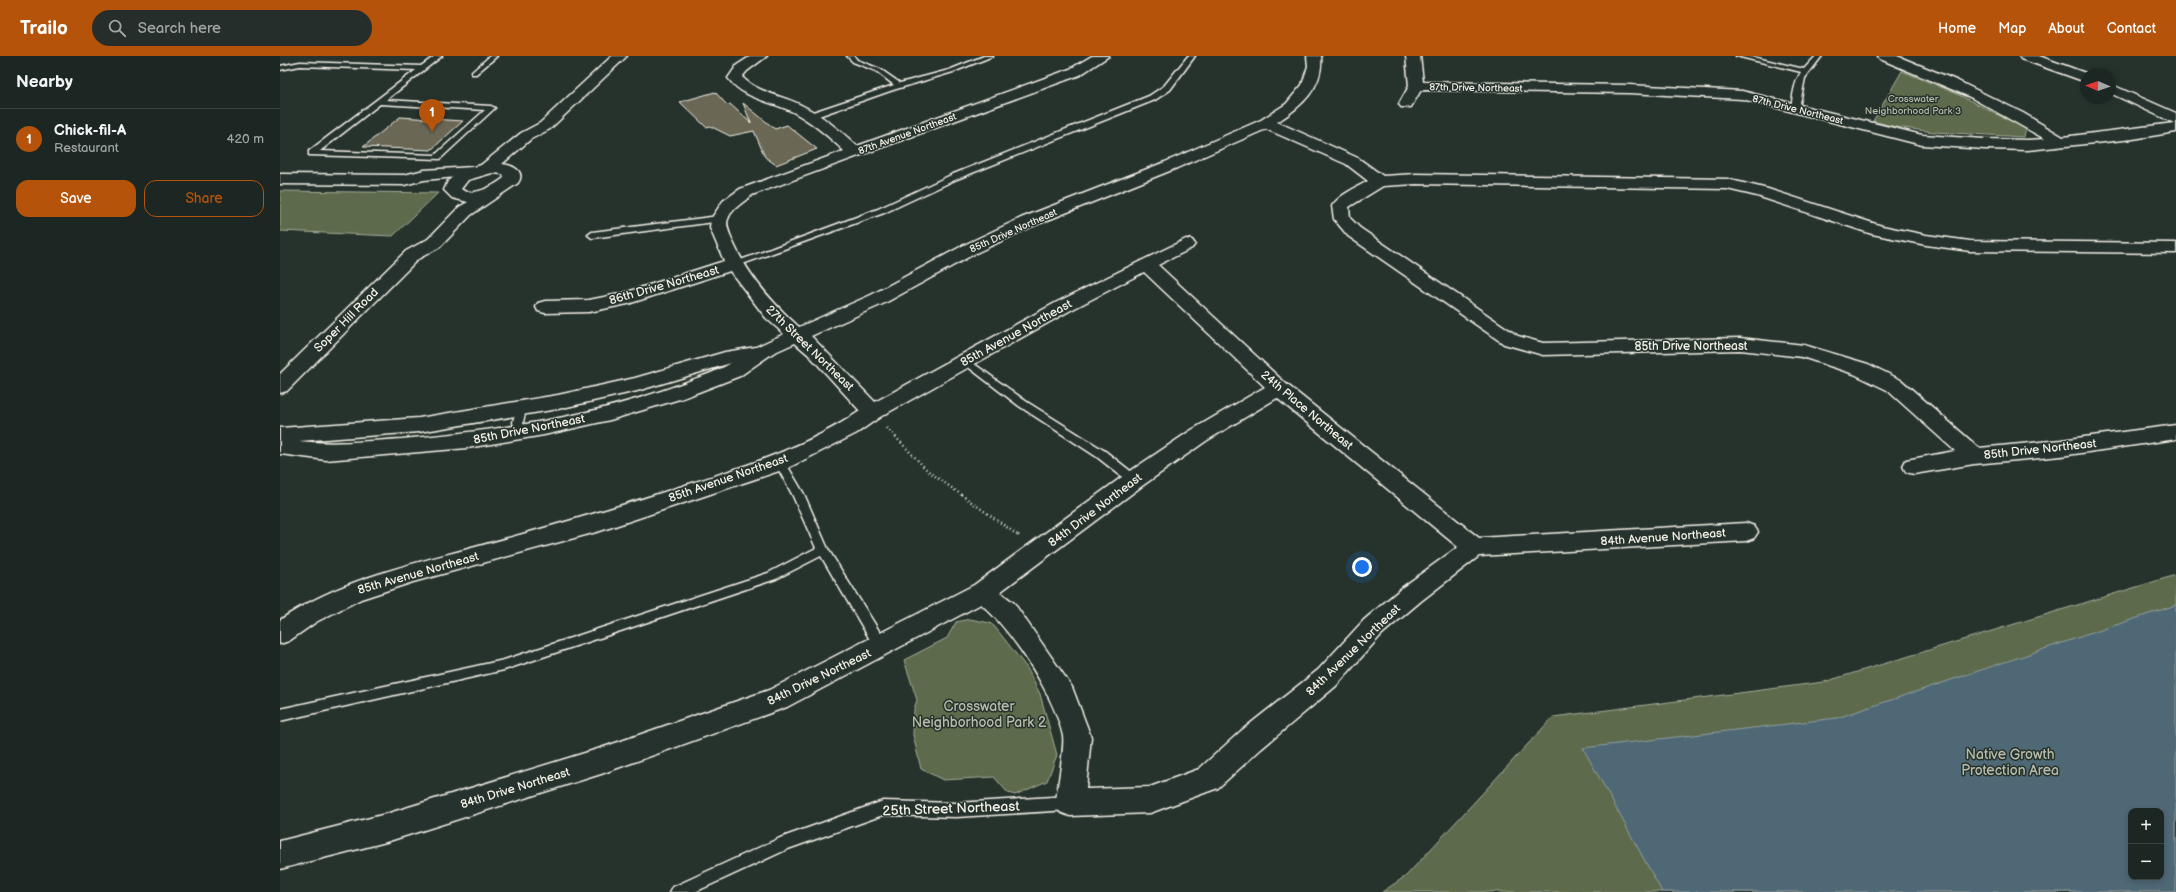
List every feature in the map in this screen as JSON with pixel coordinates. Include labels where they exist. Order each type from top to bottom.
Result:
[{"type":"street","points":[[412,255],[415,243],[455,203],[457,180],[480,170],[526,136],[545,126],[620,56]]},
{"type":"street","name":"87th Avenue Northeast","points":[[719,219],[729,205],[746,192],[1075,72],[1102,56]]},
{"type":"street","name":"85th Drive Northeast","points":[[280,446],[326,452],[467,440],[520,432],[610,413],[676,393],[733,371],[766,350],[878,299],[970,249],[1027,222],[1171,165],[1266,123],[1291,107],[1309,86],[1315,66],[1314,56]]},
{"type":"street","points":[[1406,104],[1416,86],[1413,56]]},
{"type":"street","points":[[1885,56],[1930,73],[2005,108],[2059,141]]},
{"type":"street","points":[[2026,56],[2080,76]]},
{"type":"street","points":[[756,58],[742,68],[735,78],[742,87],[797,108],[827,127],[855,152]]},
{"type":"street","name":"87th Drive Northeast","points":[[1416,86],[1692,91],[1742,95],[1865,127],[1922,140],[2028,145],[2133,134],[2176,127]]},
{"type":"street","points":[[2116,91],[2176,119]]},
{"type":"street","points":[[1266,123],[1352,161],[1379,181]]},
{"type":"street","points":[[412,255],[434,243],[465,210],[512,180],[512,172],[516,162],[542,137],[545,126]]},
{"type":"street","points":[[280,179],[404,180],[424,175],[500,168],[512,172]]},
{"type":"street","name":"85th Drive Northeast","points":[[2176,248],[1970,246],[1926,240],[1878,230],[1762,192],[1727,184],[1416,179],[1379,181],[1351,197],[1340,206],[1342,219],[1354,232],[1511,340],[1543,349],[1740,344],[1804,351],[1861,369],[1894,384],[1974,456],[2061,448],[2176,432]]},
{"type":"street","points":[[404,180],[414,185],[470,196],[491,193]]},
{"type":"street","name":"27th Street Northeast","points":[[719,219],[719,228],[734,264],[773,314],[834,369],[872,412]]},
{"type":"street","name":"85th Avenue Northeast","points":[[280,634],[307,615],[353,592],[414,573],[600,522],[780,463],[850,428],[872,412],[1064,306],[1186,244]]},
{"type":"street","name":"Soper Hill Road","points":[[280,386],[412,255]]},
{"type":"street","name":"86th Drive Northeast","points":[[545,307],[589,306],[628,298],[734,264]]},
{"type":"street","name":"24th Place Northeast","points":[[1147,265],[1278,388],[1474,547]]},
{"type":"street","name":"85th Drive Northeast","points":[[280,435],[419,425],[521,409],[637,384],[725,358],[766,350]]},
{"type":"street","name":"84th Drive Northeast","points":[[280,855],[386,828],[601,761],[778,699],[983,592],[1134,480],[1198,436],[1278,388]]},
{"type":"street","points":[[1914,466],[1974,456]]},
{"type":"street","name":"84th Avenue Northeast","points":[[1070,803],[1150,800],[1208,779],[1251,740],[1327,678],[1373,627],[1412,594],[1474,547],[1746,532]]},
{"type":"street","points":[[983,592],[1004,610],[1059,687],[1077,737],[1070,803]]},
{"type":"lane","points":[[380,102],[490,108],[437,157],[312,153],[439,56]]},
{"type":"lane","points":[[474,73],[494,56]]},
{"type":"lane","points":[[850,56],[855,61],[878,70],[900,86]]},
{"type":"lane","points":[[810,116],[900,86],[951,72],[990,56]]},
{"type":"lane","points":[[734,264],[881,212],[954,177],[1152,98],[1167,88],[1192,56]]},
{"type":"lane","points":[[1739,56],[1805,71]]},
{"type":"lane","points":[[1796,108],[1796,96],[1805,71],[1816,63],[1819,56]]},
{"type":"lane","points":[[280,68],[300,64],[423,68]]},
{"type":"lane","points":[[592,235],[719,219]]},
{"type":"lane","points":[[966,361],[1024,404],[1101,454],[1134,480]]},
{"type":"lane","points":[[520,432],[518,422],[521,409]]},
{"type":"lane","points":[[780,463],[798,494],[823,550],[881,646]]},
{"type":"lane","points":[[280,715],[504,665],[772,576],[823,550]]},
{"type":"lane","name":"25th Street Northeast","points":[[678,892],[785,843],[884,808],[956,810],[1070,803]]},
{"type":"path","points":[[872,412],[928,472],[1019,536],[1036,553]]},
{"type":"green space","name":"Crosswater Neighborhood Park 3","points":[[1902,71],[1953,92],[2002,117],[2008,117],[2026,127],[2024,137],[1934,132],[1896,127],[1873,121]]},
{"type":"green space","points":[[280,191],[438,193],[393,236],[280,231]]},
{"type":"green space","name":"Native Growth Protection Area","points":[[2176,575],[2176,892],[1382,892],[1406,876],[1553,717],[1824,682]]},
{"type":"green space","name":"Crosswater Neighborhood Park 2","points":[[970,619],[990,623],[995,627],[1027,668],[1040,694],[1057,755],[1047,781],[1015,795],[1008,793],[994,777],[943,780],[921,769],[913,735],[914,709],[917,700],[904,660],[947,638],[956,622]]},
{"type":"water","name":"Native Growth Protection Area","points":[[2176,605],[2176,892],[1662,892],[1583,748],[1837,718]]},
{"type":"building","points":[[715,92],[727,105],[730,104],[751,123],[743,103],[775,129],[787,125],[817,149],[776,165],[765,157],[754,131],[730,136],[710,126],[706,127],[680,102]]},
{"type":"building","points":[[400,117],[463,121],[431,150],[363,147]]},
{"type":"place","name":"Chick-fil-A","points":[[432,132]]}]
